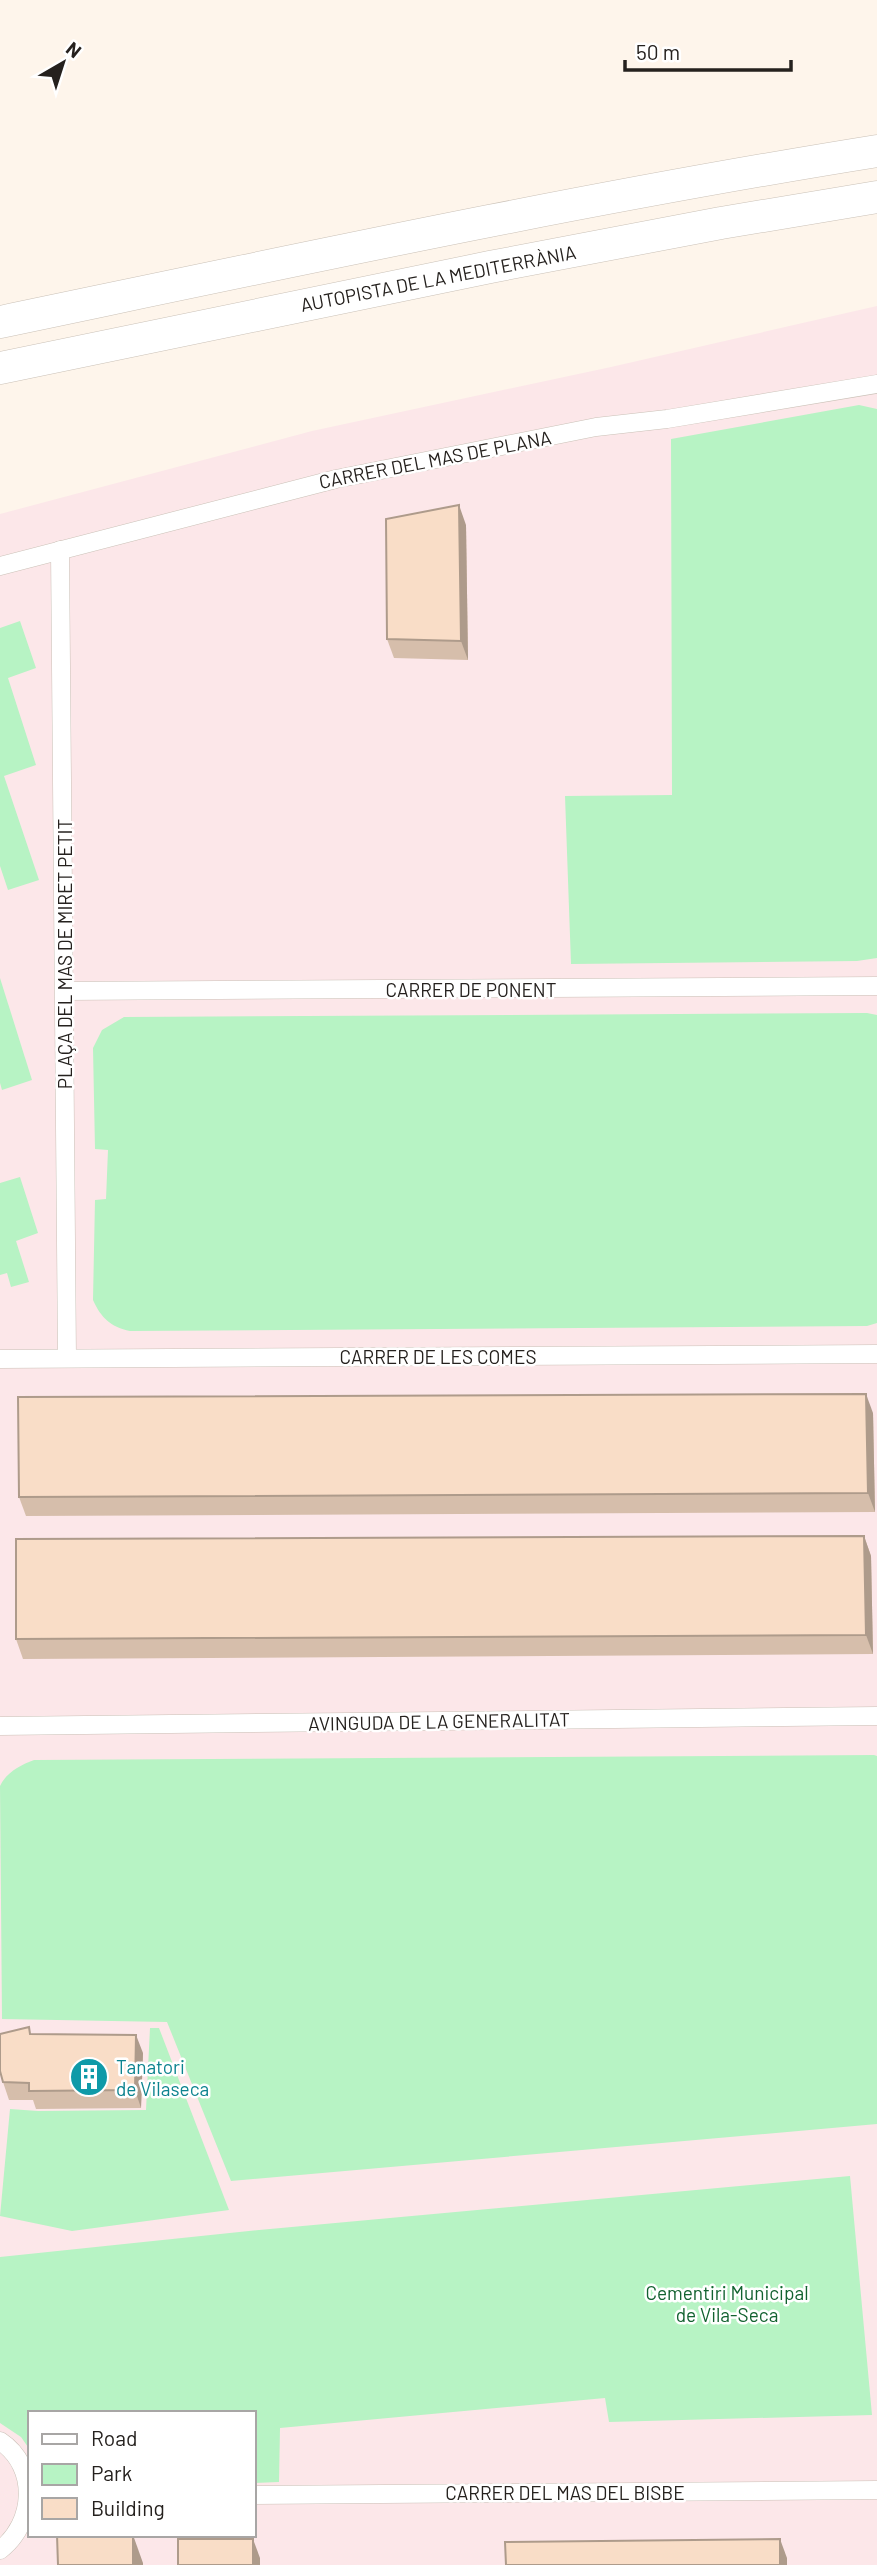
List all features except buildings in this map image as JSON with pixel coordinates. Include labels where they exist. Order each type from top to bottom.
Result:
[{"type":"highway","points":[[0,322],[473,223],[639,191],[877,151]]},
{"type":"highway","name":"AUTOPISTA DE LA MEDITERRÀNIA","points":[[0,368],[477,269],[708,225],[877,197]]},
{"type":"street","name":"CARRER DEL MAS DE PLANA","points":[[0,566],[311,484],[596,427],[667,419],[877,384]]},
{"type":"street","name":"PLAÇA DEL MAS DE MIRET PETIT","points":[[60,550],[67,1358]]},
{"type":"street","name":"CARRER DE PONENT","points":[[65,991],[877,986]]},
{"type":"street","name":"CARRER DE LES COMES","points":[[0,1359],[877,1354]]},
{"type":"street","name":"AVINGUDA DE LA GENERALITAT","points":[[0,1726],[877,1716]]},
{"type":"street","points":[[5,2444],[28,2466]]},
{"type":"street","points":[[5,2444],[26,2476],[28,2491]]},
{"type":"street","name":"CARRER DEL MAS DEL BISBE","points":[[256,2494],[877,2490]]},
{"type":"street","points":[[3,2547],[24,2521],[28,2503]]},
{"type":"street","points":[[3,2547],[28,2525]]},
{"type":"shaded area","points":[[877,306],[877,2565],[0,2565],[0,514],[312,431]]},
{"type":"green space","points":[[859,405],[877,409],[877,958],[857,961],[571,964],[565,796],[672,795],[671,439]]},
{"type":"green space","points":[[20,621],[36,668],[8,678],[36,765],[4,776],[39,880],[8,890],[0,866],[0,628]]},
{"type":"green space","points":[[0,978],[32,1080],[2,1090],[0,1083]]},
{"type":"green space","points":[[877,1015],[877,1323],[867,1326],[130,1331],[107,1321],[93,1300],[95,1200],[106,1199],[108,1150],[95,1149],[93,1048],[102,1030],[124,1017]]},
{"type":"green space","points":[[20,1177],[38,1233],[16,1241],[29,1282],[11,1287],[7,1273],[0,1275],[0,1183]]},
{"type":"green space","points":[[877,1756],[877,2124],[231,2181],[167,2022],[2,2019],[0,1786],[14,1770],[34,1760]]},
{"type":"green space","points":[[150,2028],[159,2028],[229,2210],[72,2231],[0,2216],[10,2109],[146,2110]]},
{"type":"green space","name":"Cementiri Municipal de Vila-Seca","points":[[850,2176],[872,2415],[609,2422],[605,2398],[280,2428],[279,2482],[256,2483],[256,2411],[28,2411],[28,2447],[21,2437],[0,2423],[0,2257],[259,2230]]},
{"type":"place","name":"Tanatori de Vilaseca","points":[[89,2077]]}]
